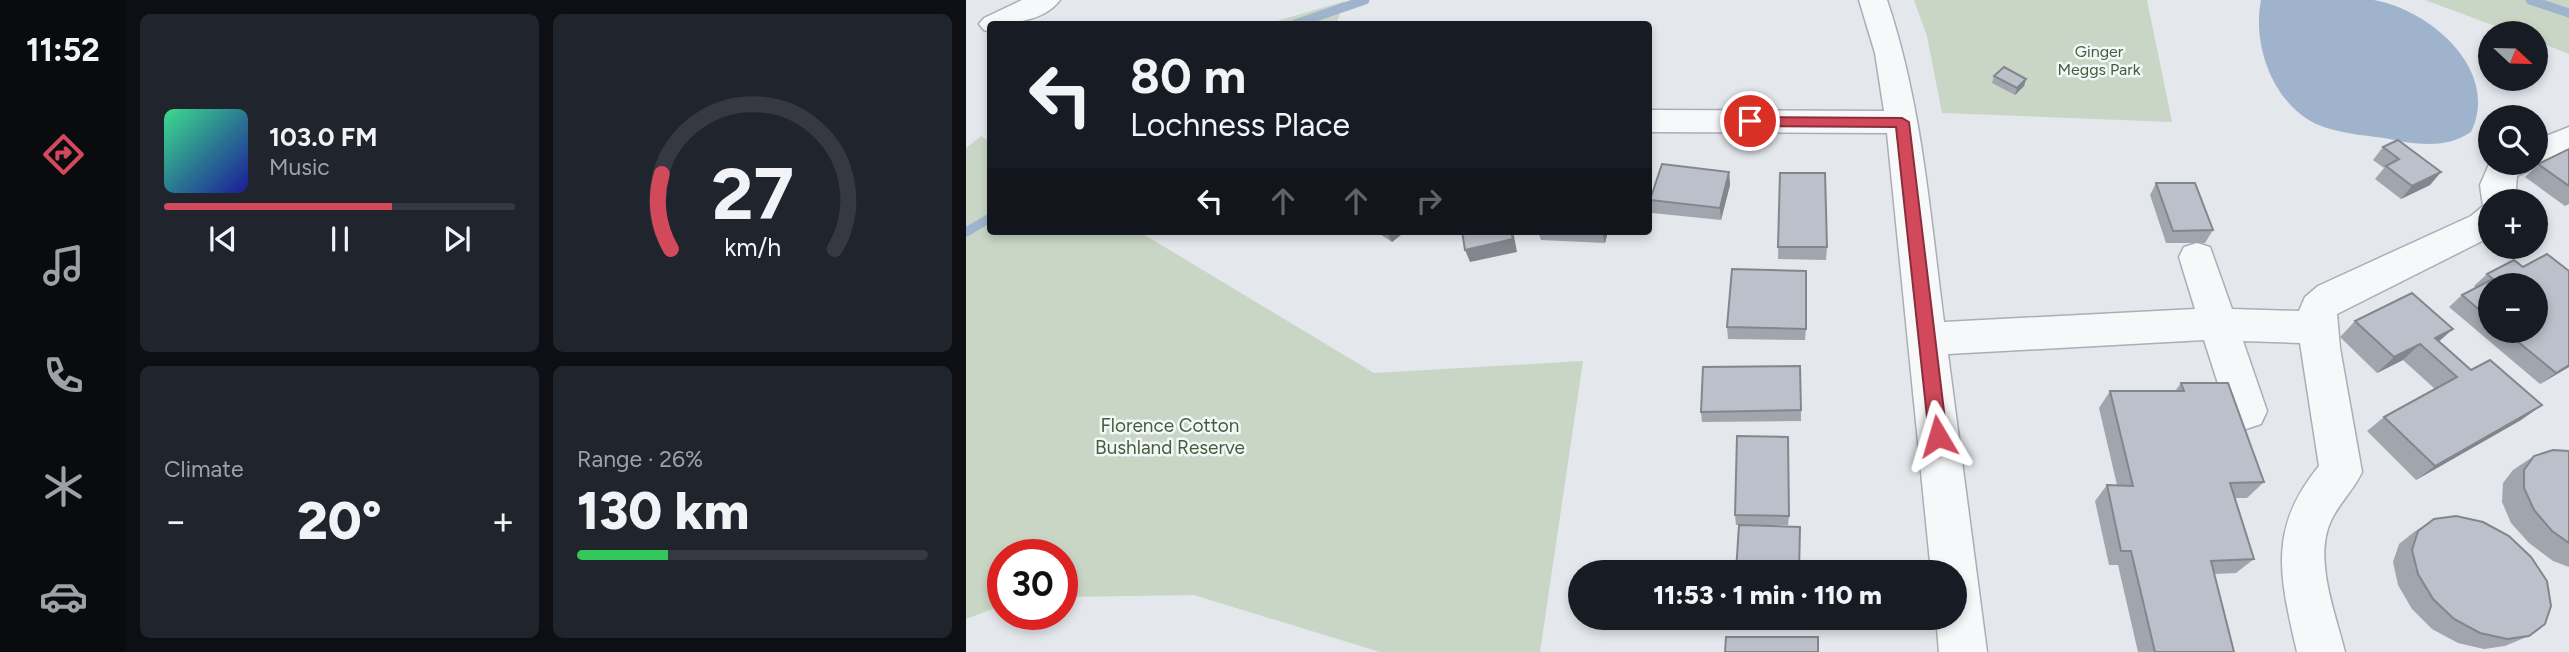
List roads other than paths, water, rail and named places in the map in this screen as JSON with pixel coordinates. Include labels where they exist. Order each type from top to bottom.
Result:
[{"type":"street","points":[[1001,21],[1046,0]]},
{"type":"street","points":[[1873,0],[1890,52],[1902,122],[1953,560]]},
{"type":"street","points":[[966,36],[987,27]]},
{"type":"street","points":[[1652,121],[1902,122]]},
{"type":"street","points":[[2548,148],[2569,138]]},
{"type":"street","points":[[2321,652],[2306,589],[2305,532],[2322,495],[2341,472],[2339,435],[2317,328],[2318,308],[2331,297],[2478,228]]},
{"type":"street","points":[[2197,257],[2246,411]]},
{"type":"street","points":[[1927,340],[1970,335],[2220,324],[2317,328]]},
{"type":"street","points":[[1961,630],[1963,652]]},
{"type":"water","points":[[2261,0],[2374,0],[2417,16],[2455,46],[2468,66],[2476,87],[2478,109],[2471,132],[2461,138],[2429,144],[2341,132],[2316,124],[2288,102],[2277,87],[2263,53],[2259,17]]},
{"type":"waterway","points":[[1304,21],[1365,0]]},
{"type":"waterway","points":[[2530,0],[2569,13]]},
{"type":"waterway","points":[[966,232],[987,220]]},
{"type":"park label","name":"Ginger Meggs Park","points":[[2099,60]]},
{"type":"park label","name":"Florence Cotton Bushland Reserve","points":[[1170,436]]}]
